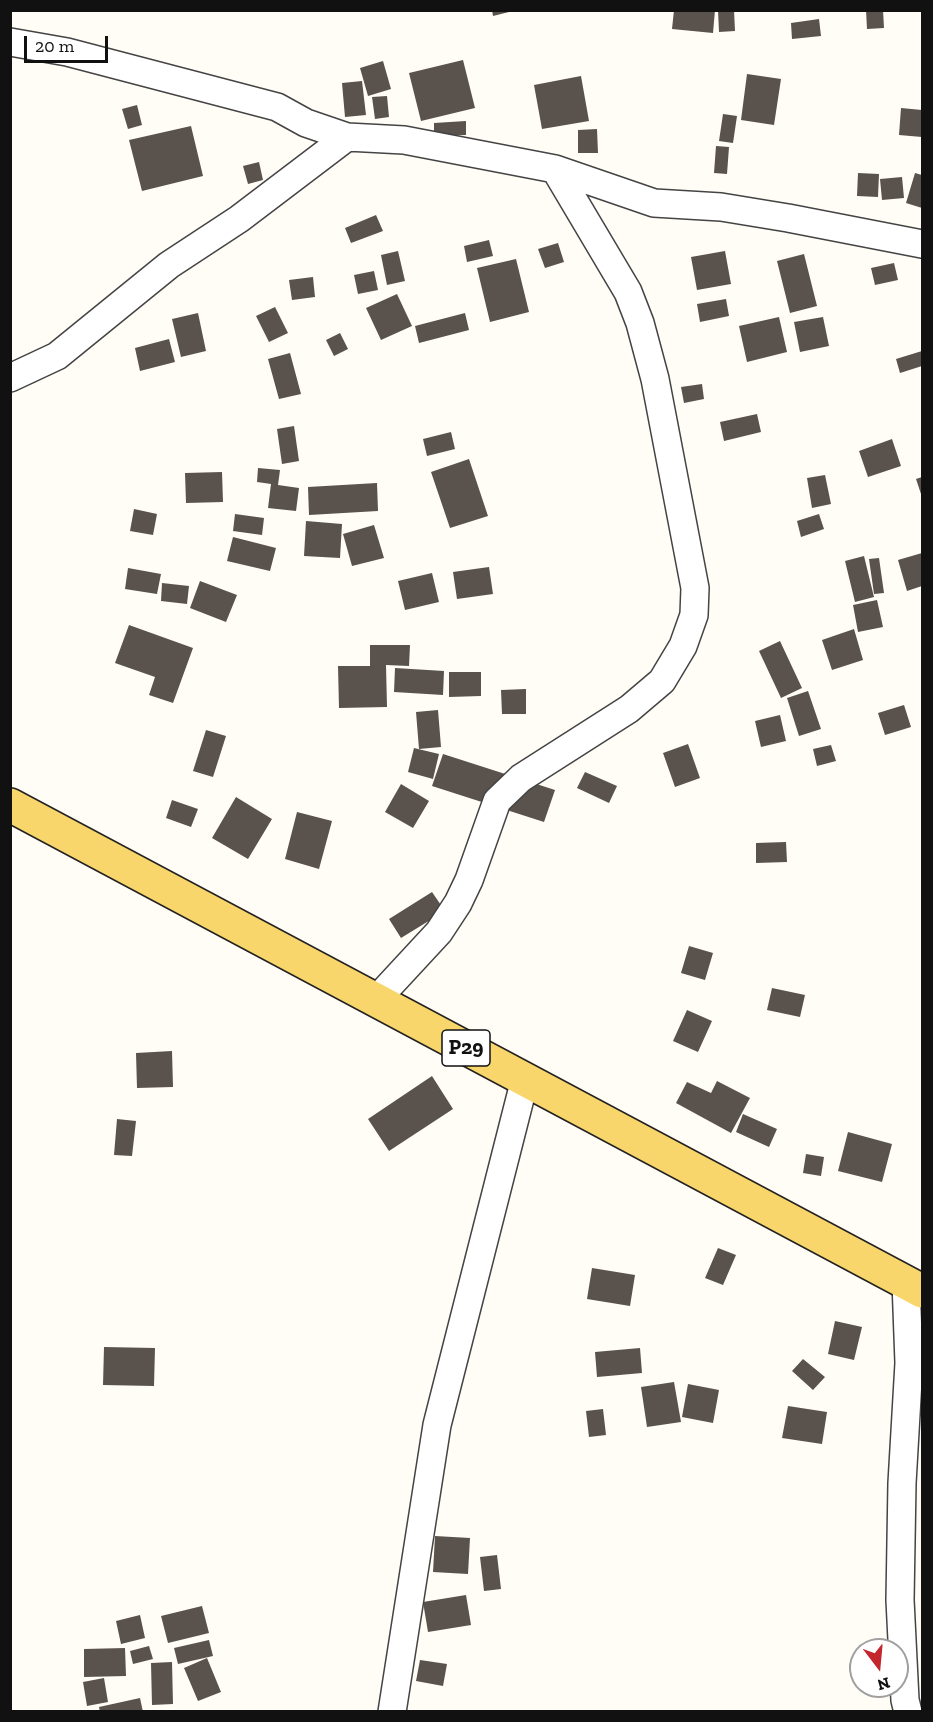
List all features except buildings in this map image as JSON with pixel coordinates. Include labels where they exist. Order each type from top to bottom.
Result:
[{"type":"main road","name":"P29","points":[[10,805],[914,1286]]},
{"type":"street","points":[[10,42],[67,52],[277,107],[306,123],[347,137],[404,140],[555,169],[654,203],[721,207],[922,244]]},
{"type":"street","points":[[10,378],[57,356],[169,265],[239,219],[347,137]]},
{"type":"street","points":[[376,1000],[439,932],[458,903],[470,880],[497,801],[521,778],[629,709],[662,681],[683,646],[694,615],[695,588],[655,379],[640,323],[628,292],[555,169]]},
{"type":"street","points":[[392,1712],[437,1425],[525,1079]]},
{"type":"street","points":[[908,1712],[905,1700],[900,1600],[903,1483],[914,1286]]}]
